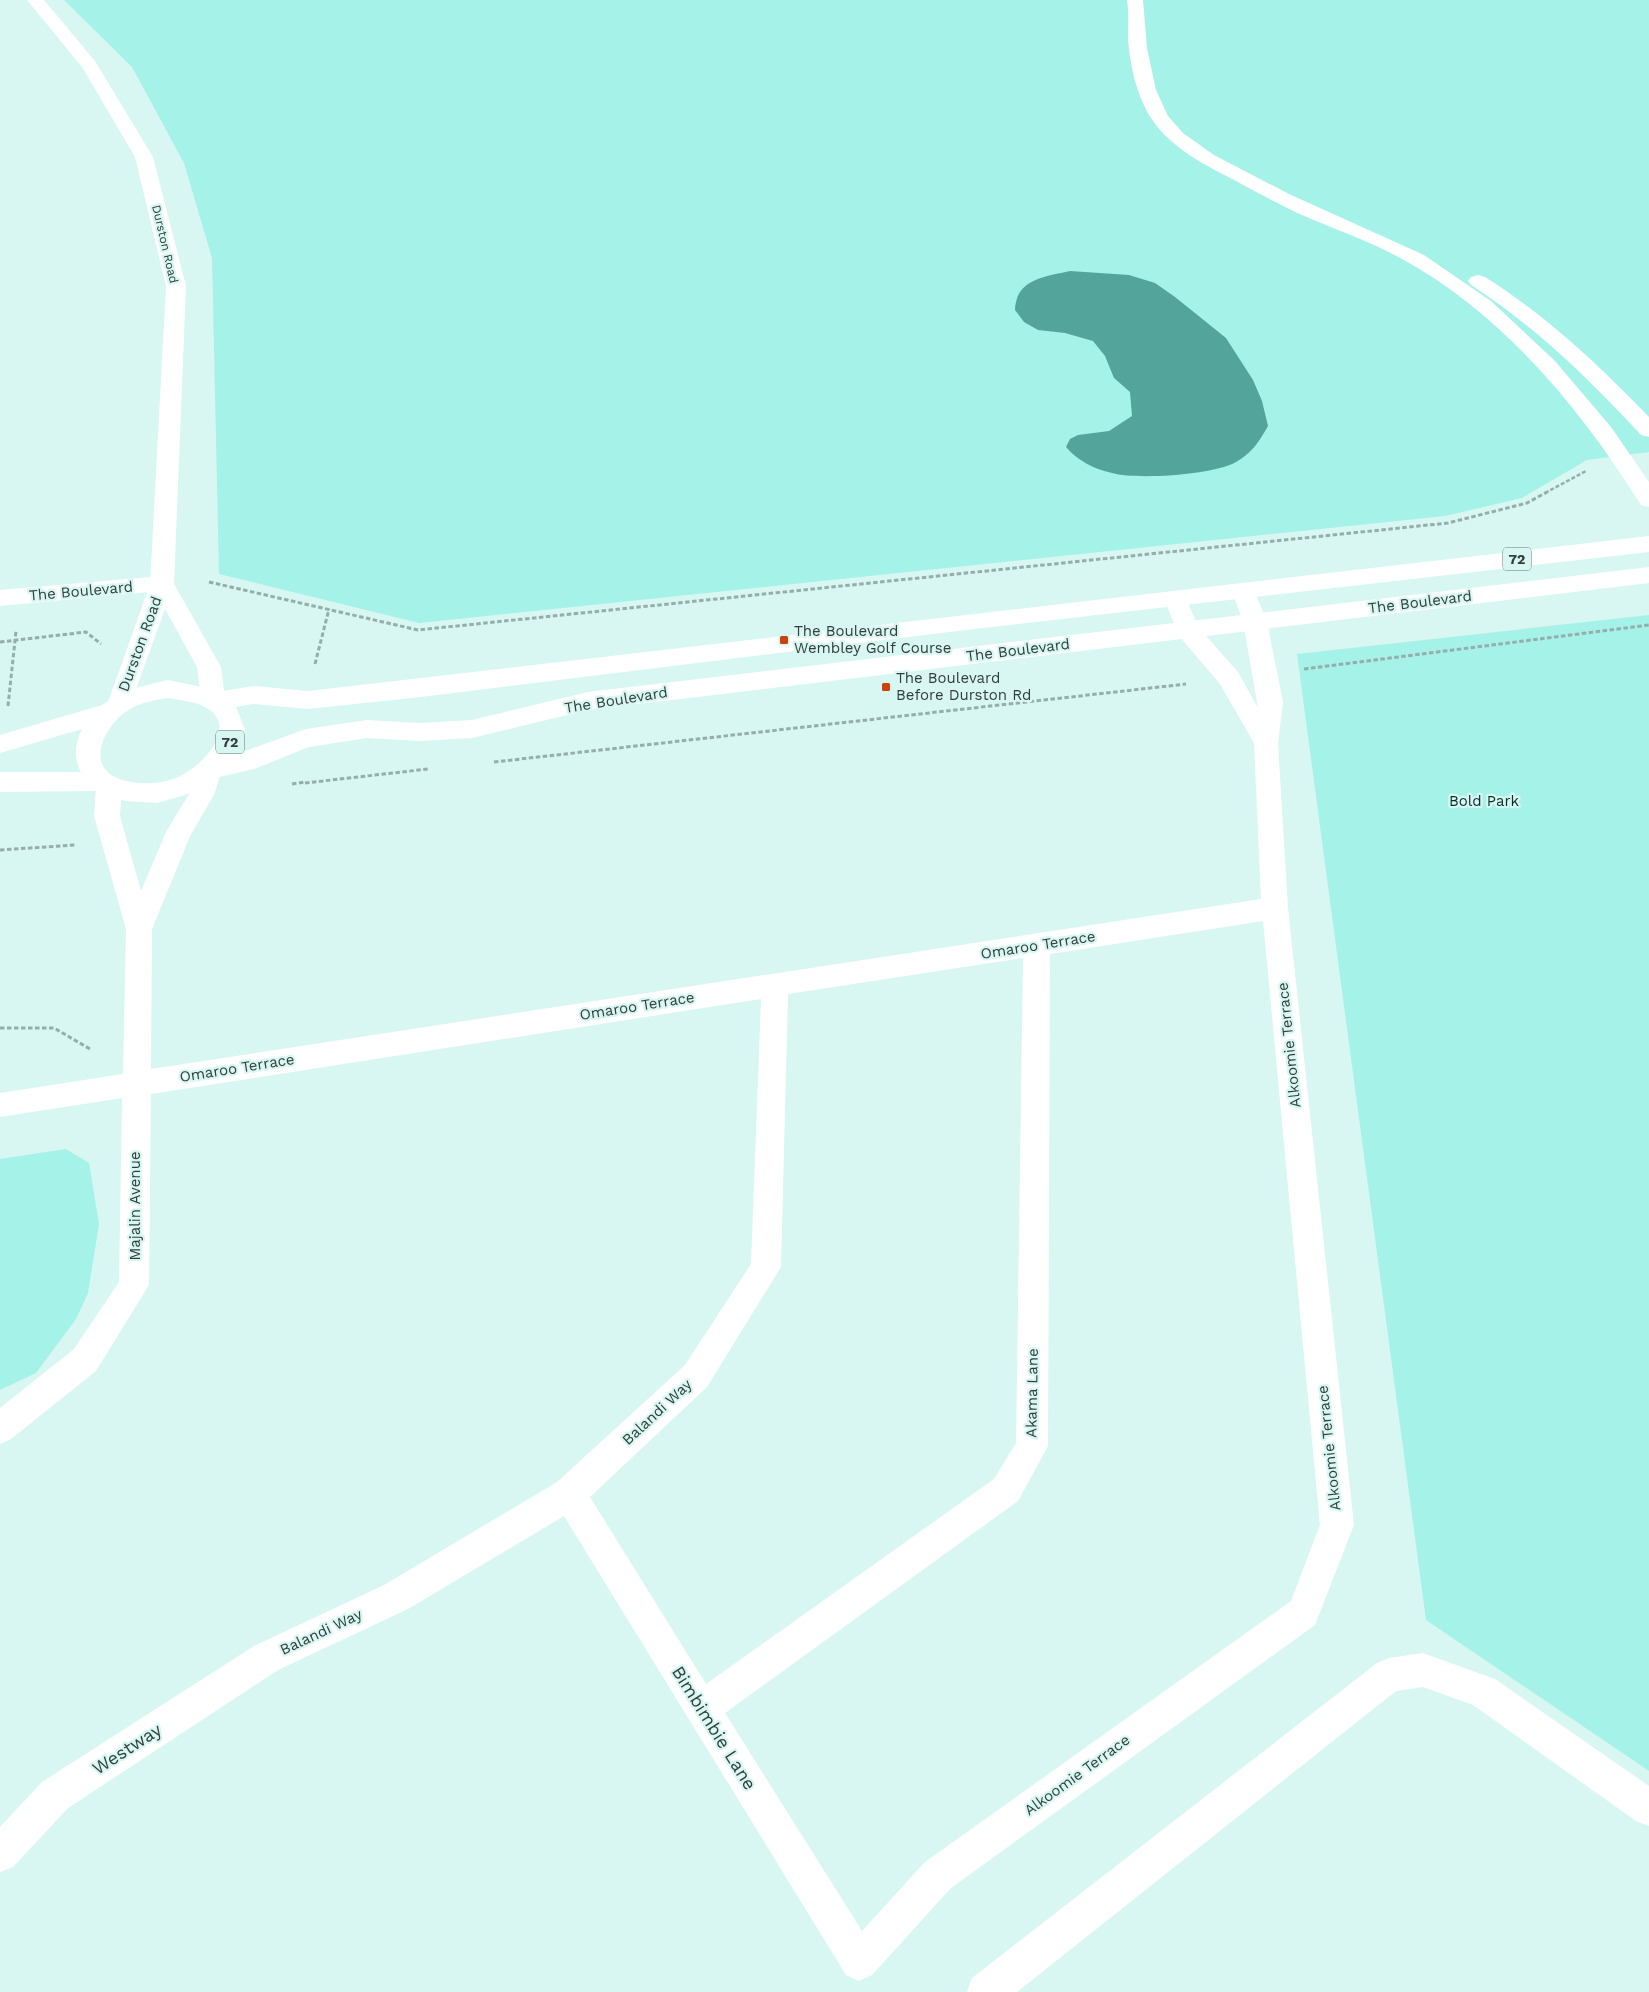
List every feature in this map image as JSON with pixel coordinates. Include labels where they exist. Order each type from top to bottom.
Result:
[{"type":"street","name":"Durston Road","points":[[35,0],[89,66],[144,157],[176,286],[162,584],[114,708]]},
{"type":"street","points":[[1136,0],[1139,58],[1147,88],[1159,117],[1178,138],[1206,159],[1281,198],[1381,241],[1419,260],[1491,311],[1565,385],[1625,459],[1649,500]]},
{"type":"street","points":[[1144,0],[1157,48],[1156,82],[1164,112],[1189,138],[1227,164],[1354,213],[1415,244],[1497,293],[1551,333],[1649,430]]},
{"type":"street","name":"The Boulevard","points":[[216,700],[252,695],[308,700],[1649,544]]},
{"type":"street","name":"The Boulevard","points":[[0,782],[105,784],[140,795],[176,790],[211,770],[245,762],[306,738],[366,729],[420,732],[472,729],[588,701],[1649,575]]},
{"type":"street","name":"Durston Road","points":[[162,584],[209,667],[216,700]]},
{"type":"street","name":"The Boulevard","points":[[0,598],[162,584]]},
{"type":"street","name":"Alkoomie Terrace","points":[[859,1962],[938,1875],[1303,1613],[1337,1525],[1275,908],[1266,743],[1271,702],[1254,622],[1244,591]]},
{"type":"street","name":"Alkoomie Terrace","points":[[1176,599],[1187,630],[1229,678],[1266,743]]},
{"type":"street","name":"The Boulevard","points":[[0,744],[114,708],[143,694],[168,688],[192,690],[216,700],[230,715],[233,732],[227,750],[211,770]]},
{"type":"street","name":"The Boulevard","points":[[105,784],[90,770],[86,756],[89,741],[96,726],[114,708]]},
{"type":"street","name":"Majalin Avenue","points":[[139,929],[179,832],[201,795],[211,770]]},
{"type":"street","name":"Majalin Avenue","points":[[0,1428],[85,1360],[134,1285],[139,929],[107,816],[105,784]]},
{"type":"street","name":"Omaroo Terrace","points":[[0,1105],[1275,908]]},
{"type":"street","name":"Akama Lane","points":[[702,1708],[1006,1490],[1032,1446],[1037,945]]},
{"type":"street","name":"Balandi Way","points":[[266,1658],[396,1597],[569,1494],[696,1376],[766,1267],[775,985]]},
{"type":"street","name":"Bimbimbie Lane","points":[[569,1494],[859,1962]]},
{"type":"street","name":"Westway","points":[[0,1854],[55,1795],[266,1658]]},
{"type":"street","points":[[986,1992],[1389,1675],[1423,1670],[1483,1691],[1649,1808]]},
{"type":"path","points":[[209,582],[418,630],[1448,524],[1527,503],[1594,466],[1625,459]]},
{"type":"path","points":[[1265,674],[1649,625]]},
{"type":"path","points":[[491,762],[1090,696],[1229,678]]},
{"type":"path","points":[[305,783],[432,769]]},
{"type":"path","points":[[0,1028],[54,1028],[90,1049]]},
{"type":"green space","points":[[64,0],[1649,0],[1649,452],[1587,460],[1522,498],[1445,516],[419,623],[219,574],[212,258],[184,163],[132,67]]},
{"type":"green space","name":"Bold Park","points":[[1649,615],[1649,1771],[1426,1620],[1297,654]]},
{"type":"green space","points":[[66,1149],[89,1163],[99,1224],[88,1293],[76,1319],[36,1373],[0,1390],[0,1159]]},
{"type":"shaded area","points":[[1070,271],[1129,275],[1155,283],[1226,338],[1253,380],[1262,401],[1268,426],[1251,451],[1236,462],[1210,470],[1156,476],[1124,475],[1105,471],[1087,464],[1071,452],[1066,447],[1070,439],[1078,435],[1109,431],[1132,416],[1130,392],[1114,378],[1105,356],[1093,341],[1065,333],[1038,330],[1024,322],[1015,310],[1020,292],[1033,281]]},
{"type":"place","name":"The Boulevard Wembley Golf Course","points":[[784,640]]},
{"type":"place","name":"The Boulevard Before Durston Rd","points":[[886,687]]}]
